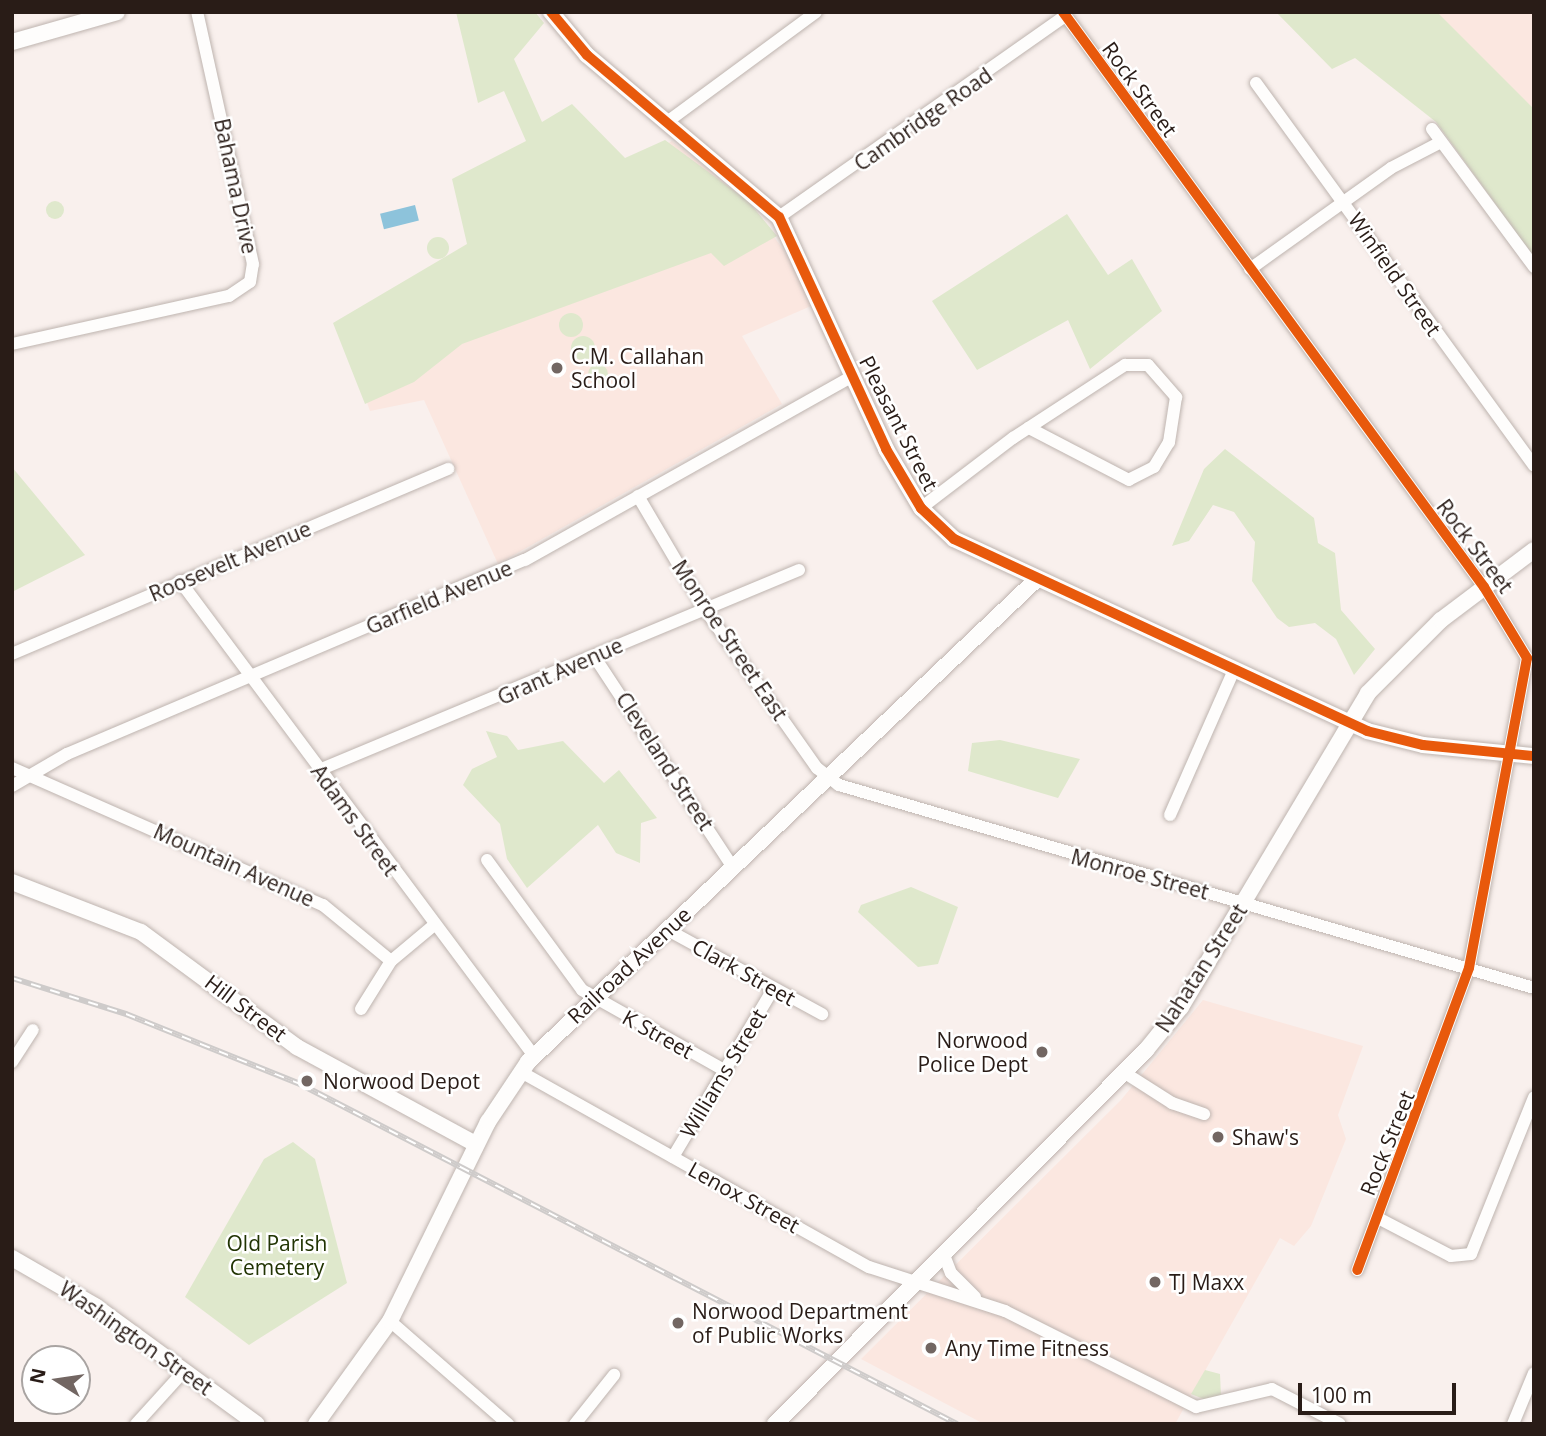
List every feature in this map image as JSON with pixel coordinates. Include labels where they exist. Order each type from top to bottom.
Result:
[{"type":"street","points":[[12,42],[117,12]]},
{"type":"street","name":"Bahama Drive","points":[[12,344],[229,296],[250,282],[253,264],[197,12]]},
{"type":"street","name":"Pleasant Street","points":[[551,12],[587,55],[779,217],[797,246],[851,377],[921,508],[973,551],[1348,723],[1400,742],[1534,756]]},
{"type":"street","points":[[667,122],[816,12]]},
{"type":"street","name":"Cambridge Road","points":[[779,217],[1064,14]]},
{"type":"street","name":"Rock Street","points":[[1064,14],[1484,587],[1527,658],[1513,754],[1469,968],[1357,1269]]},
{"type":"street","name":"Winfield Street","points":[[1256,83],[1534,466]]},
{"type":"street","points":[[1432,129],[1534,267]]},
{"type":"street","points":[[1250,270],[1343,201],[1441,142]]},
{"type":"street","points":[[921,508],[1029,428],[1125,365],[1148,365],[1177,397],[1169,442],[1154,467],[1129,480],[1029,428]]},
{"type":"street","name":"Garfield Avenue","points":[[12,786],[28,775],[250,677],[525,561],[851,377]]},
{"type":"street","name":"Roosevelt Avenue","points":[[12,654],[448,469]]},
{"type":"street","name":"Monroe Street East","points":[[638,496],[704,608],[828,779]]},
{"type":"street","name":"Nahatan Street","points":[[775,1424],[1125,1073],[1181,1007],[1348,723],[1407,651],[1484,587],[1534,550]]},
{"type":"street","name":"Grant Avenue","points":[[319,770],[799,570]]},
{"type":"street","name":"Railroad Avenue","points":[[316,1424],[390,1321],[476,1144],[534,1056],[592,998],[828,779],[1036,580]]},
{"type":"street","name":"Adams Street","points":[[180,581],[534,1056]]},
{"type":"street","name":"Cleveland Street","points":[[594,656],[658,744],[733,867]]},
{"type":"street","points":[[1170,815],[1234,670]]},
{"type":"street","name":"Mountain Avenue","points":[[12,768],[323,905],[391,961]]},
{"type":"street","name":"Monroe Street","points":[[828,779],[894,804],[1244,902],[1534,988]]},
{"type":"street","name":"K Street","points":[[487,860],[551,954],[592,998],[724,1070]]},
{"type":"street","name":"Hill Street","points":[[12,882],[152,938],[297,1047],[476,1144]]},
{"type":"street","points":[[361,1009],[391,961],[434,925]]},
{"type":"street","name":"Clark Street","points":[[666,929],[822,1014]]},
{"type":"street","name":"Williams Street","points":[[673,1157],[773,989]]},
{"type":"street","points":[[12,1062],[33,1030]]},
{"type":"street","name":"Lenox Street","points":[[521,1072],[869,1267],[977,1300],[1196,1406],[1272,1389],[1340,1424]]},
{"type":"street","points":[[1125,1073],[1172,1103],[1204,1114]]},
{"type":"street","points":[[1378,1218],[1451,1256],[1468,1256],[1482,1237],[1534,1097]]},
{"type":"street","name":"Lenox Street","points":[[944,1255],[951,1273],[977,1300]]},
{"type":"street","name":"Washington Street","points":[[12,1258],[95,1306],[257,1424]]},
{"type":"street","points":[[390,1321],[508,1424]]},
{"type":"street","points":[[136,1424],[184,1371]]},
{"type":"street","points":[[1513,1424],[1534,1373]]},
{"type":"street","points":[[575,1424],[614,1375]]},
{"type":"shaded area","points":[[1437,12],[1534,12],[1534,109],[1458,40]]},
{"type":"shaded area","name":"C.M. Callahan School","points":[[672,141],[748,201],[798,270],[811,306],[742,336],[782,404],[498,564],[424,400],[370,411],[338,324]]},
{"type":"shaded area","points":[[1203,1000],[1363,1046],[1338,1115],[1346,1139],[1311,1226],[1294,1246],[1280,1238],[1175,1424],[984,1424],[861,1359],[1121,1100]]},
{"type":"green space","points":[[456,12],[535,12],[544,23],[514,59],[542,122],[572,104],[625,158],[665,140],[748,201],[777,236],[724,266],[711,253],[462,344],[414,382],[365,404],[333,323],[467,244],[452,179],[526,141],[504,91],[478,103]]},
{"type":"green space","points":[[1276,12],[1437,12],[1534,109],[1534,257],[1436,122],[1355,58],[1332,69]]},
{"type":"green space","points":[[55,201],[61,204],[64,210],[61,216],[55,219],[49,216],[46,210],[49,204]]},
{"type":"green space","points":[[1067,214],[1108,275],[1132,259],[1162,311],[1090,369],[1068,320],[977,370],[932,301]]},
{"type":"green space","points":[[438,237],[446,240],[449,248],[446,256],[438,259],[430,256],[427,248],[430,240]]},
{"type":"green space","points":[[571,313],[582,320],[583,325],[576,336],[571,337],[560,330],[559,325],[566,314]]},
{"type":"green space","points":[[583,336],[594,343],[595,348],[588,359],[583,360],[572,353],[571,348],[578,337]]},
{"type":"green space","points":[[594,364],[602,364],[608,374],[602,384],[594,384],[588,378],[588,370]]},
{"type":"green space","points":[[1225,449],[1314,518],[1318,543],[1335,553],[1341,610],[1375,649],[1354,675],[1336,639],[1315,623],[1289,627],[1277,618],[1252,581],[1255,542],[1234,512],[1213,505],[1189,541],[1172,546],[1204,469]]},
{"type":"green space","points":[[12,467],[85,555],[12,592]]},
{"type":"green space","points":[[486,731],[507,736],[518,750],[563,741],[604,783],[619,770],[657,818],[641,823],[640,863],[616,853],[598,825],[527,888],[507,859],[500,824],[463,785],[472,769],[497,757]]},
{"type":"green space","points":[[1000,740],[1080,759],[1058,798],[968,771],[972,743]]},
{"type":"green space","points":[[911,887],[958,907],[938,964],[918,967],[858,912],[861,905]]},
{"type":"green space","name":"Old Parish Cemetery","points":[[293,1142],[315,1159],[347,1283],[249,1345],[185,1297],[264,1159]]},
{"type":"green space","points":[[1205,1370],[1220,1374],[1221,1396],[1206,1400],[1191,1394]]},
{"type":"water","points":[[415,205],[419,221],[384,229],[380,214]]},
{"type":"railway","points":[[12,978],[126,1014],[300,1084],[957,1424]]},
{"type":"cycle path","points":[[551,12],[587,55],[779,217],[886,449],[921,508],[954,539],[1367,731],[1423,745],[1534,756]]},
{"type":"cycle path","points":[[1063,12],[1484,587],[1527,658],[1469,968],[1357,1270]]},
{"type":"place","name":"C.M. Callahan School","points":[[557,368]]},
{"type":"place","name":"Norwood Police Dept","points":[[1042,1052]]},
{"type":"place","name":"Norwood Depot","points":[[307,1081]]},
{"type":"place","name":"Shaw's","points":[[1218,1137]]},
{"type":"place","name":"TJ Maxx","points":[[1155,1282]]},
{"type":"place","name":"Norwood Department of Public Works","points":[[678,1323]]},
{"type":"place","name":"Any Time Fitness","points":[[931,1348]]}]
